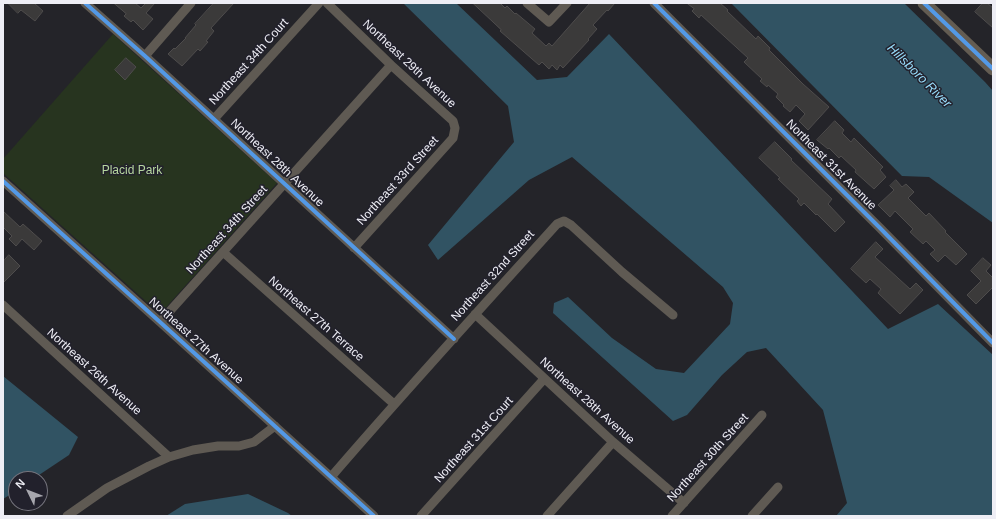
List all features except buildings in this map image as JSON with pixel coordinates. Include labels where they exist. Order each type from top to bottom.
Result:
[{"type":"main road","points":[[924,3],[993,69]]},
{"type":"street","name":"Northeast 28th Avenue","points":[[85,3],[454,338]]},
{"type":"street","points":[[145,56],[191,3]]},
{"type":"street","name":"Northeast 34th Court","points":[[214,119],[319,3]]},
{"type":"street","name":"Northeast 29th Avenue","points":[[327,3],[391,65],[453,121],[455,128]]},
{"type":"street","points":[[528,3],[549,22],[567,3]]},
{"type":"street","name":"Northeast 31st Avenue","points":[[654,3],[993,343]]},
{"type":"street","name":"Northeast 34th Street","points":[[160,322],[391,65]]},
{"type":"street","name":"Northeast 33rd Street","points":[[354,248],[453,138],[455,128]]},
{"type":"street","name":"Northeast 27th Avenue","points":[[3,181],[374,516]]},
{"type":"street","name":"Northeast 32nd Street","points":[[331,477],[394,404],[556,224],[564,221],[571,225],[622,272],[673,315]]},
{"type":"street","name":"Northeast 27th Terrace","points":[[223,252],[394,404]]},
{"type":"street","name":"Northeast 26th Avenue","points":[[3,305],[169,457]]},
{"type":"street","name":"Northeast 28th Avenue","points":[[475,314],[613,442],[684,504]]},
{"type":"street","name":"Northeast 31st Court","points":[[421,516],[544,379]]},
{"type":"street","name":"Northeast 30th Street","points":[[672,516],[762,415]]},
{"type":"street","points":[[68,516],[107,488],[169,457],[193,450],[218,446],[239,446],[254,442],[275,426]]},
{"type":"street","points":[[547,516],[613,442]]},
{"type":"street","points":[[752,516],[778,487]]},
{"type":"green space","name":"Placid Park","points":[[113,34],[277,183],[160,314],[3,173],[3,159]]},
{"type":"water","points":[[403,3],[456,3],[537,80],[567,77],[609,34],[888,329],[938,304],[993,355],[993,516],[836,516],[847,503],[823,410],[766,348],[747,352],[722,375],[687,415],[673,421],[553,313],[554,303],[568,297],[612,338],[656,369],[684,373],[730,324],[733,303],[723,287],[572,157],[529,180],[438,260],[428,245],[514,142],[508,106]]},
{"type":"water","name":"Hillsboro River","points":[[731,3],[904,3],[993,91],[993,223],[929,177],[902,176]]},
{"type":"water","points":[[3,376],[78,437],[69,455],[45,471],[8,471],[8,496],[3,499]]},
{"type":"water","points":[[248,494],[292,516],[166,516],[185,504]]},
{"type":"cycle path","points":[[85,3],[145,56],[454,339]]},
{"type":"cycle path","points":[[654,3],[993,343]]},
{"type":"cycle path","points":[[924,3],[993,69]]},
{"type":"cycle path","points":[[3,181],[374,516]]}]
